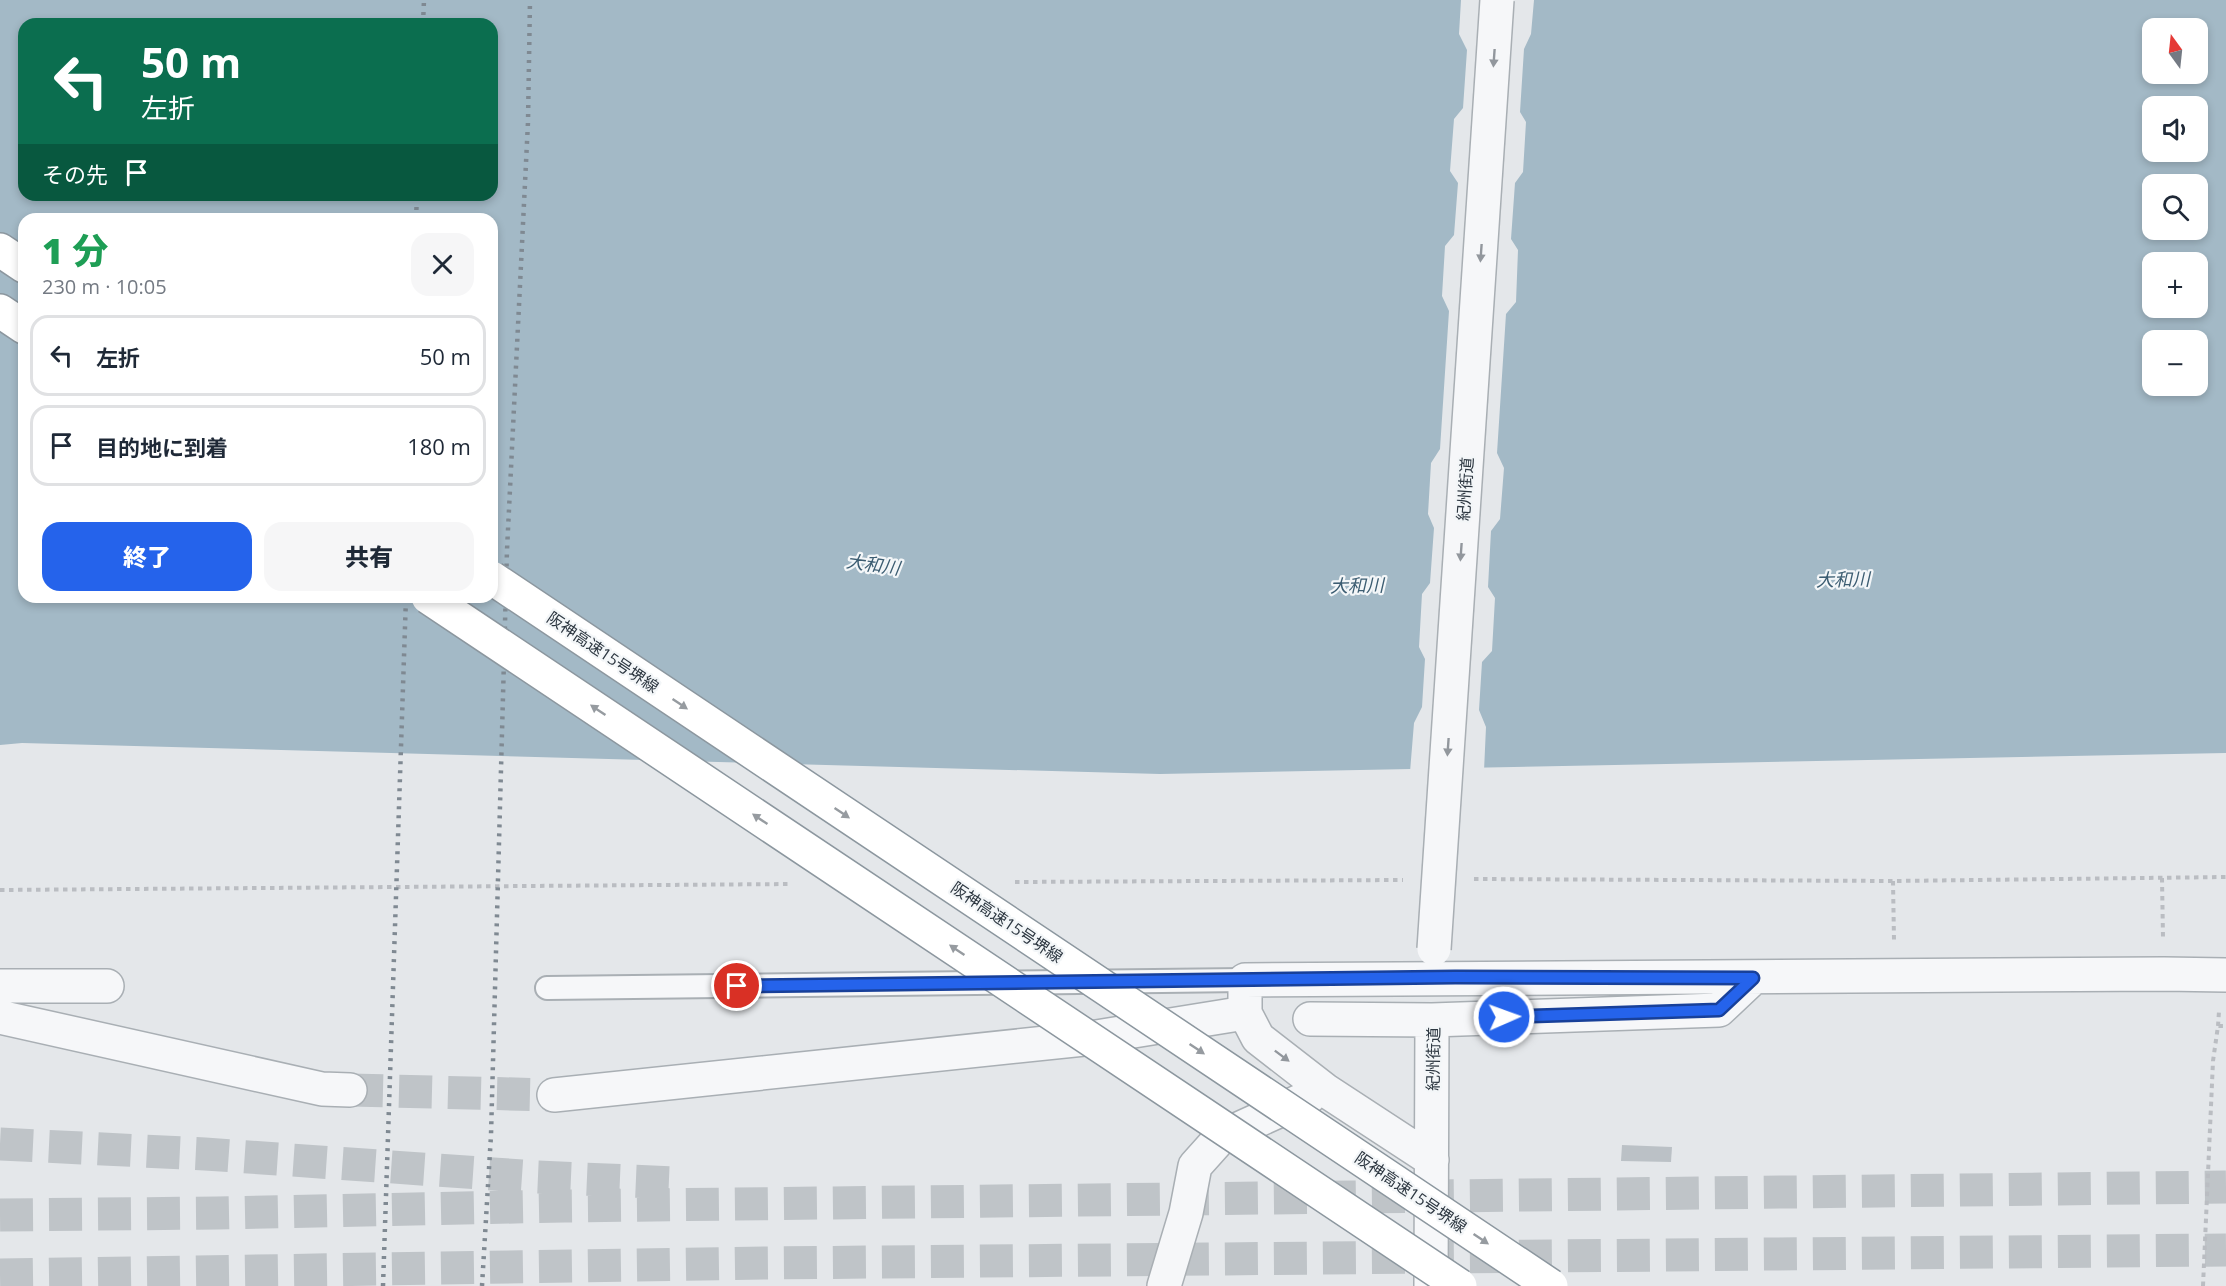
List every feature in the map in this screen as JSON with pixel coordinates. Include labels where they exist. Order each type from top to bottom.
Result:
[{"type":"highway","points":[[0,250],[18,262]]},
{"type":"highway","points":[[0,311],[18,323]]},
{"type":"highway","name":"阪神高速15号堺線","points":[[498,582],[1551,1286]]},
{"type":"highway","points":[[437,603],[1440,1282]]},
{"type":"street","name":"紀州街道","points":[[1433,964],[1497,0]]},
{"type":"street","points":[[1432,1160],[1325,1090],[1258,1038],[1245,1012],[1245,980],[1433,964],[1753,978],[2226,975]]},
{"type":"street","name":"紀州街道","points":[[1440,1282],[1432,1160],[1432,1020],[1719,1010],[1753,978]]},
{"type":"street","points":[[0,986],[107,986]]},
{"type":"street","points":[[554,1095],[1084,1039],[1245,1012]]},
{"type":"street","points":[[0,1017],[322,1089],[350,1090]]},
{"type":"street","points":[[1310,1019],[1432,1020]]},
{"type":"street","points":[[1084,1039],[1221,1137],[1440,1282]]},
{"type":"street","points":[[1164,1286],[1186,1213],[1195,1167],[1221,1137],[1325,1090]]},
{"type":"lane","points":[[547,988],[1245,980]]},
{"type":"path","points":[[1473,879],[1893,881],[2226,877]]},
{"type":"path","points":[[2162,878],[2164,974]]},
{"type":"path","points":[[1010,882],[1414,879]]},
{"type":"path","points":[[1893,881],[1895,976]]},
{"type":"path","points":[[0,890],[795,884]]},
{"type":"path","points":[[2203,1286],[2212,1061],[2218,1026],[2226,1026]]},
{"type":"water","name":"大和川","points":[[0,0],[2226,0],[2226,753],[1160,774],[22,743],[0,745]]},
{"type":"pier","points":[[1461,0],[1534,0],[1531,34],[1524,49],[1520,112],[1526,122],[1523,172],[1515,183],[1511,239],[1518,250],[1516,302],[1506,314],[1497,453],[1504,468],[1500,519],[1491,531],[1488,587],[1495,598],[1492,651],[1482,662],[1479,710],[1486,727],[1484,771],[1410,772],[1414,723],[1422,707],[1425,659],[1419,647],[1422,594],[1430,583],[1434,528],[1428,514],[1431,463],[1440,449],[1449,311],[1442,296],[1445,246],[1454,235],[1458,183],[1450,171],[1454,119],[1463,108],[1467,50],[1459,34]]},
{"type":"building","points":[[1622,1145],[1672,1147],[1671,1162],[1621,1161]]},
{"type":"tunnel","points":[[350,1090],[554,1095]]},
{"type":"tunnel","points":[[0,1144],[205,1154],[537,1177],[675,1183]]},
{"type":"tunnel","points":[[0,1215],[564,1206],[2226,1187]]},
{"type":"tunnel","points":[[0,1275],[765,1263],[2226,1250]]},
{"type":"railway","points":[[423,18],[424,0]]},
{"type":"railway","points":[[482,1286],[491,1135],[507,550],[528,122],[530,0]]},
{"type":"railway","points":[[416,213],[417,201]]},
{"type":"railway","points":[[383,1286],[406,603]]},
{"type":"route","points":[[737,986],[1455,977],[1753,978],[1719,1010],[1504,1017]]}]
